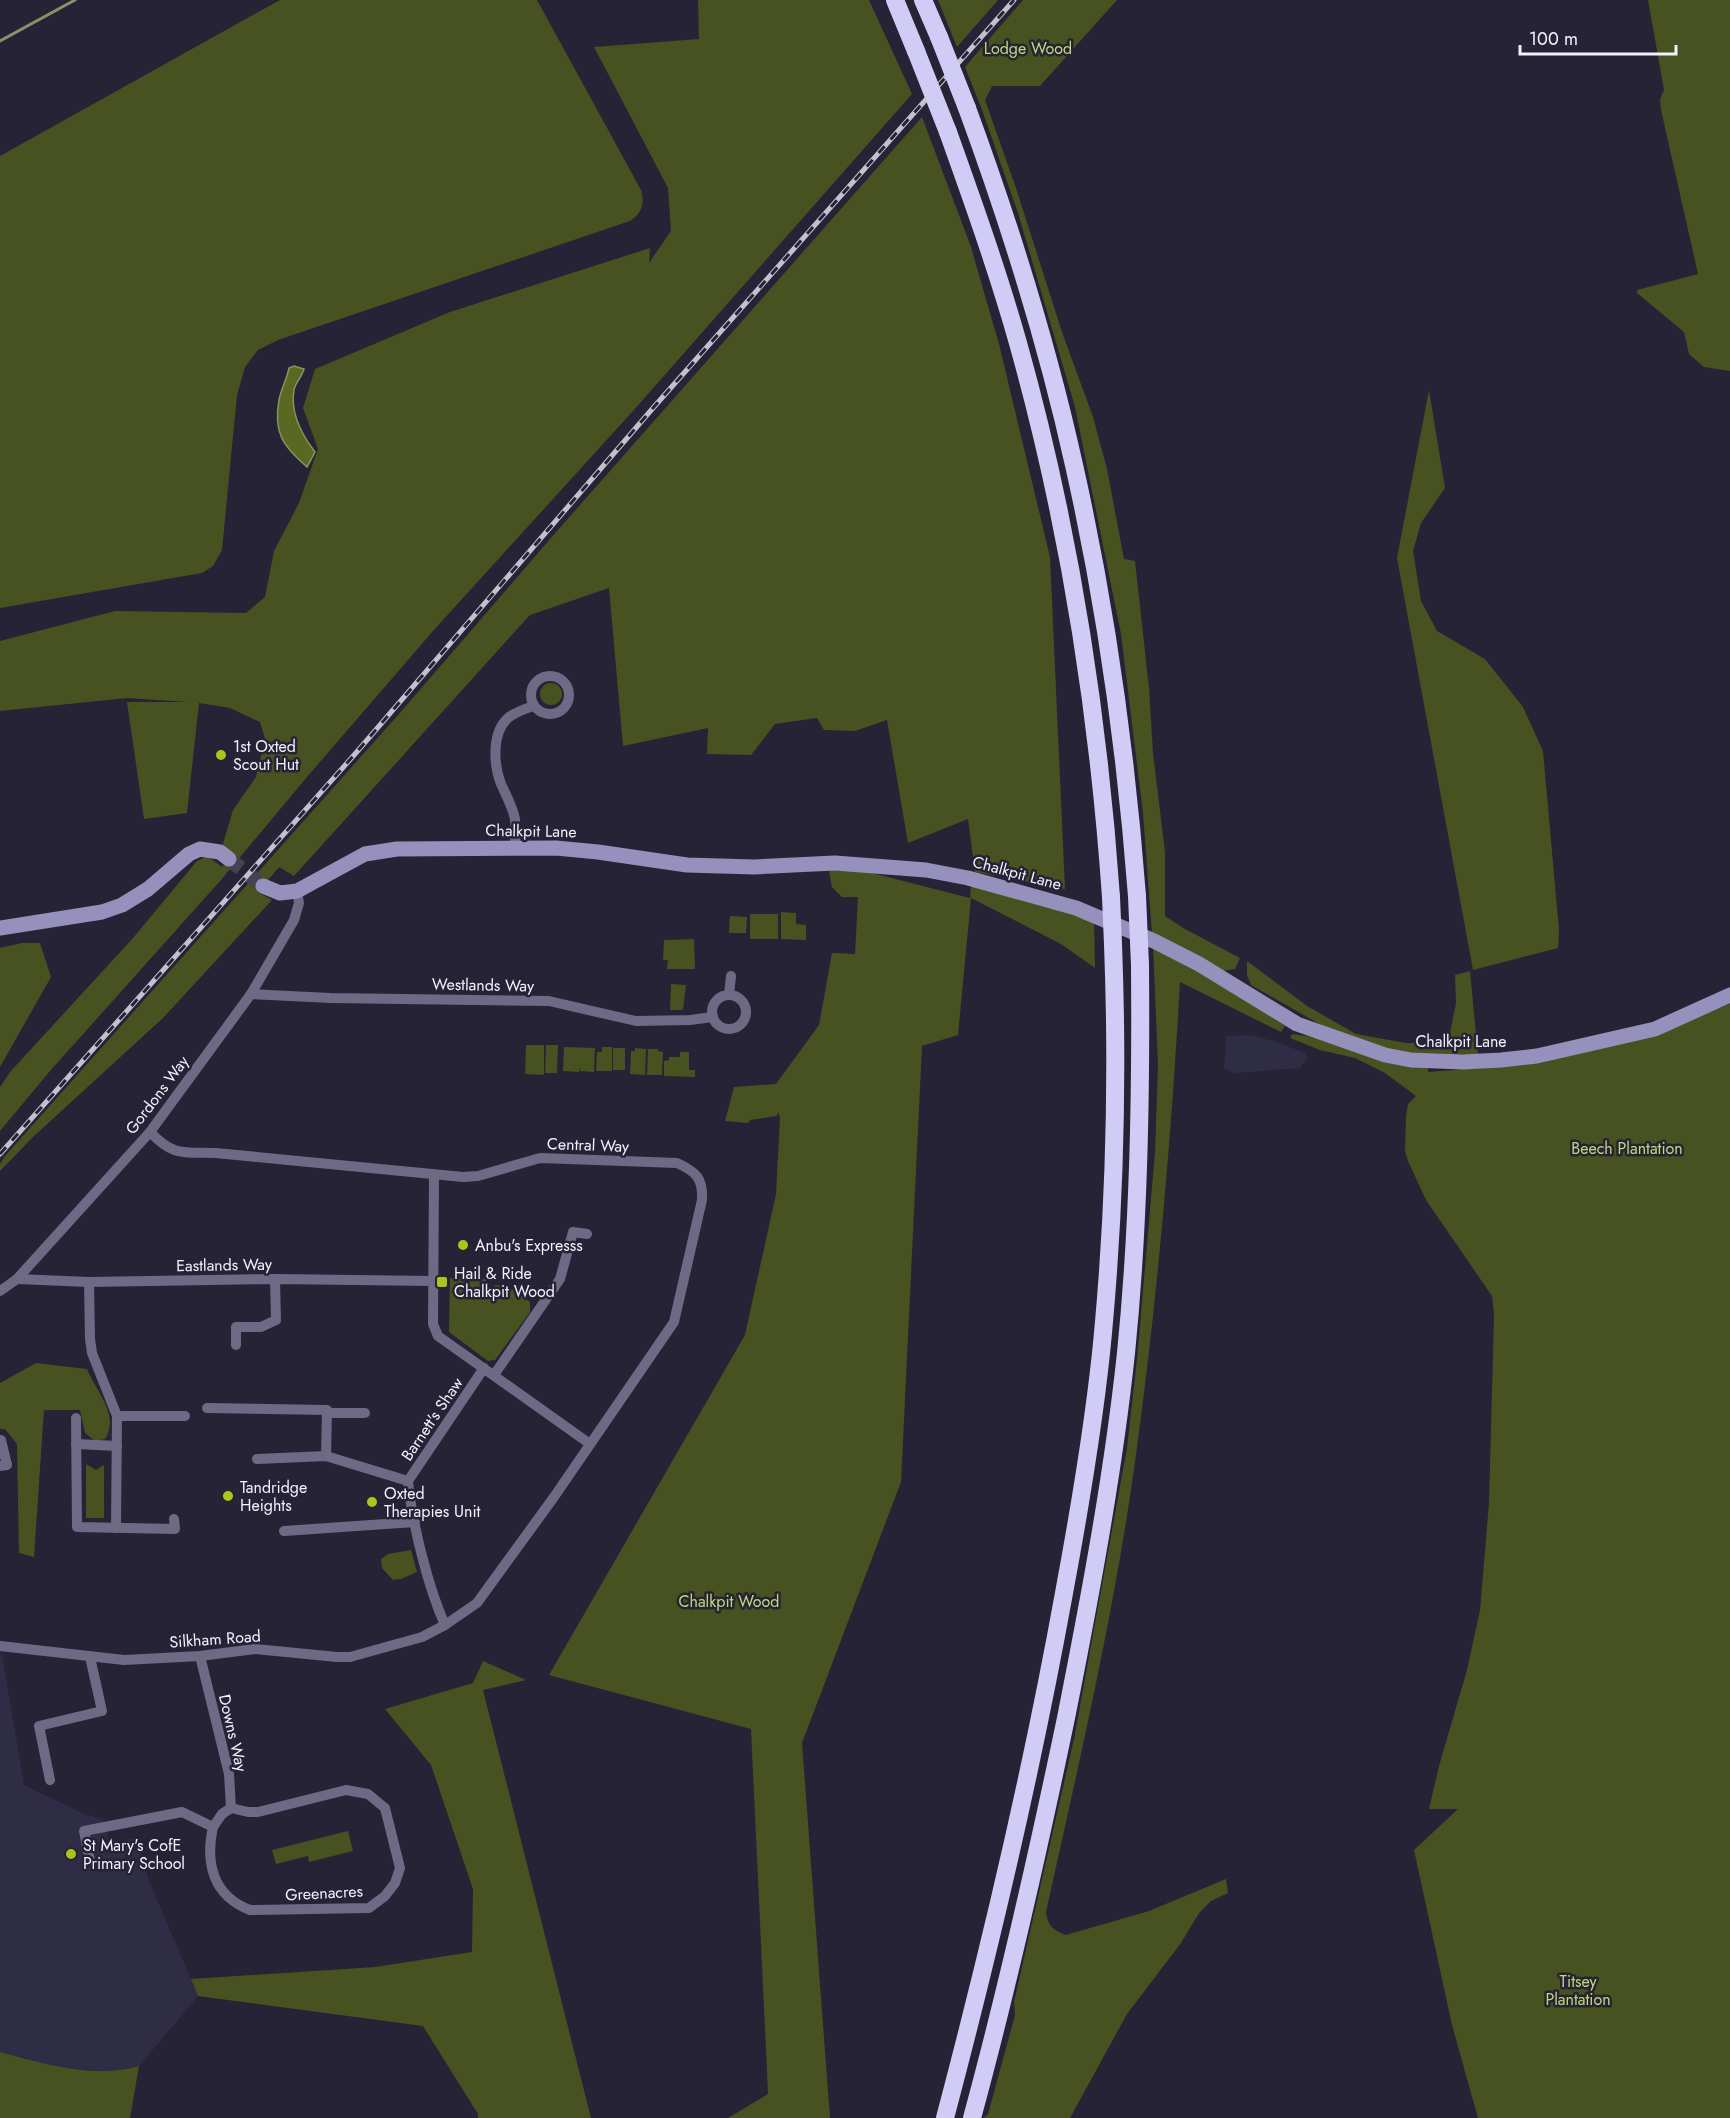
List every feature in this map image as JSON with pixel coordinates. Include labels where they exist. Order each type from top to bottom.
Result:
[{"type":"highway","points":[[895,0],[948,132],[985,235],[1018,342],[1059,507],[1096,730],[1111,897],[1116,1053],[1114,1166],[1104,1324],[1091,1435],[1063,1603],[1030,1768],[1003,1890],[945,2118]]},
{"type":"highway","points":[[924,0],[968,108],[1032,301],[1061,410],[1086,519],[1115,686],[1137,896],[1140,965],[1139,1128],[1135,1240],[1127,1343],[1111,1466],[1090,1590],[1048,1802],[972,2118]]},
{"type":"street","points":[[515,847],[515,818],[512,805],[501,783],[496,765],[497,741],[500,730],[507,719],[533,706]]},
{"type":"street","name":"Chalkpit Lane","points":[[297,891],[365,854],[381,850],[515,847],[598,852],[687,865],[731,867],[835,862],[926,870],[968,878],[1085,912],[1154,940],[1199,964],[1297,1024],[1385,1055],[1411,1060],[1463,1062],[1537,1056],[1654,1029],[1730,995]]},
{"type":"street","points":[[0,928],[102,912],[122,905],[148,889],[189,854],[200,849],[220,852],[229,859]]},
{"type":"street","points":[[263,886],[280,893],[297,891]]},
{"type":"street","name":"Gordons Way","points":[[0,1291],[16,1279],[150,1132],[251,994],[294,920],[298,903],[297,891]]},
{"type":"street","points":[[729,995],[731,976]]},
{"type":"street","name":"Westlands Way","points":[[251,994],[330,998],[549,1001],[636,1021],[690,1020],[713,1017]]},
{"type":"street","points":[[729,995],[740,999],[744,1004],[746,1014],[741,1024],[725,1029],[715,1022],[714,1004],[723,996],[729,995]]},
{"type":"street","name":"Central Way","points":[[150,1132],[169,1150],[178,1152],[216,1153],[434,1175],[478,1176],[540,1158],[677,1163],[690,1169],[696,1174],[703,1187],[702,1200],[674,1322],[590,1444]]},
{"type":"street","points":[[434,1175],[433,1324],[438,1336],[590,1444]]},
{"type":"street","name":"Barnett's Shaw","points":[[445,1625],[436,1606],[415,1522],[408,1481],[560,1279],[573,1232],[587,1234]]},
{"type":"street","name":"Eastlands Way","points":[[16,1279],[89,1282],[275,1279],[433,1281]]},
{"type":"street","points":[[236,1345],[236,1327],[261,1327],[276,1320],[275,1279]]},
{"type":"street","points":[[89,1282],[92,1353],[117,1416],[116,1528]]},
{"type":"street","points":[[207,1408],[365,1413]]},
{"type":"street","points":[[326,1456],[327,1413]]},
{"type":"street","points":[[117,1416],[185,1416]]},
{"type":"street","points":[[76,1418],[77,1527],[175,1529],[174,1519]]},
{"type":"street","points":[[0,1466],[7,1465],[1,1440]]},
{"type":"street","points":[[76,1444],[117,1446]]},
{"type":"street","name":"Silkham Road","points":[[0,1646],[124,1660],[200,1656],[255,1649],[350,1657],[422,1637],[445,1625],[477,1603],[590,1444]]},
{"type":"street","points":[[257,1459],[326,1456],[408,1481]]},
{"type":"street","points":[[284,1531],[415,1522]]},
{"type":"street","name":"Downs Way","points":[[200,1656],[229,1774],[231,1808]]},
{"type":"street","points":[[50,1780],[39,1726],[102,1711],[90,1657]]},
{"type":"street","name":"Greenacres","points":[[213,1827],[210,1860],[217,1885],[235,1904],[250,1910],[369,1908],[385,1896],[395,1884],[400,1868],[386,1808],[368,1794],[346,1790],[258,1812],[231,1808]]},
{"type":"street","points":[[90,1861],[84,1831],[182,1812],[213,1827],[222,1814],[231,1808]]},
{"type":"shaded area","points":[[294,366],[304,369],[294,390],[295,415],[315,452],[307,467],[286,445],[277,421],[280,396],[289,368]]},
{"type":"shaded area","points":[[1251,1035],[1305,1053],[1307,1059],[1300,1068],[1235,1073],[1224,1069],[1226,1036]]},
{"type":"shaded area","name":"St Mary's CofE Primary School","points":[[2,1654],[24,1785],[86,1815],[103,1819],[110,1843],[137,1838],[149,1881],[198,1996],[139,2066],[110,2071],[59,2068],[0,2052],[0,1655]]},
{"type":"green space","points":[[280,0],[537,0],[641,190],[642,208],[630,221],[278,340],[258,350],[245,367],[237,395],[222,550],[213,566],[202,573],[0,608],[0,156]]},
{"type":"green space","points":[[698,0],[869,0],[912,94],[633,411],[433,631],[221,880],[50,1071],[0,1131],[0,1087],[10,1072],[133,938],[197,861],[207,856],[222,867],[233,854],[222,847],[233,810],[256,777],[265,739],[260,722],[230,708],[199,703],[187,813],[144,819],[127,702],[188,702],[127,698],[0,711],[0,641],[115,611],[246,613],[265,597],[274,551],[299,503],[318,449],[303,408],[315,369],[450,312],[650,248],[649,263],[671,231],[668,188],[594,47],[699,39]]},
{"type":"green space","name":"Lodge Wood","points":[[938,0],[998,0],[957,47]]},
{"type":"green space","points":[[1023,0],[1117,0],[1040,86],[992,86],[985,100],[1062,332],[1093,417],[1107,469],[1124,559],[1135,561],[1165,852],[1165,916],[1240,958],[1235,969],[1222,971],[1152,934],[1143,813],[1121,634],[1075,407],[1018,213],[965,67]]},
{"type":"green space","points":[[1648,0],[1730,0],[1730,371],[1704,367],[1689,354],[1684,332],[1637,293],[1637,290],[1698,274],[1661,110],[1660,99],[1664,90]]},
{"type":"green space","points":[[922,117],[971,247],[999,344],[1050,557],[1065,889],[975,872],[968,819],[908,843],[887,720],[855,731],[824,730],[817,718],[775,724],[751,755],[707,754],[708,728],[623,746],[609,588],[530,615],[294,876],[279,867],[258,892],[272,900],[163,1018],[33,1137],[0,1171],[0,1164],[5,1156],[399,714]]},
{"type":"green space","points":[[1429,390],[1445,488],[1421,523],[1413,551],[1421,601],[1437,631],[1485,659],[1523,707],[1543,751],[1559,930],[1558,948],[1473,970],[1397,558]]},
{"type":"green space","points":[[551,683],[559,686],[562,694],[559,702],[551,705],[543,702],[540,694],[543,686]]},
{"type":"green space","name":"Chalkpit Wood","points":[[860,870],[970,898],[971,884],[1094,918],[1095,968],[1061,944],[971,898],[958,1035],[922,1046],[901,1482],[802,1743],[830,2118],[728,2118],[768,2094],[751,1729],[549,1675],[745,1335],[776,1194],[780,1118],[778,1112],[777,1116],[750,1120],[748,1123],[725,1121],[734,1087],[776,1084],[819,1025],[832,953],[855,954],[858,897],[842,897],[832,887],[829,871]]},
{"type":"green space","points":[[781,912],[796,913],[796,924],[806,925],[806,940],[781,939]]},
{"type":"green space","points":[[750,914],[778,914],[778,939],[750,939]]},
{"type":"green space","points":[[730,916],[747,917],[746,933],[729,933]]},
{"type":"green space","points":[[694,939],[695,969],[667,969],[668,960],[663,960],[664,940]]},
{"type":"green space","points":[[22,943],[40,943],[51,977],[0,1067],[0,948]]},
{"type":"green space","points":[[1153,945],[1251,1003],[1285,1026],[1281,1032],[1180,982],[1162,1223],[1135,1462],[1106,1632],[1046,1912],[1052,1927],[1066,1935],[1149,1911],[1226,1879],[1228,1893],[1211,1901],[1199,1913],[1181,1943],[1127,2014],[1070,2118],[984,2118],[988,2114],[1015,2015],[1014,2002],[1074,1739],[1127,1448],[1155,1153],[1158,1065]]},
{"type":"green space","points":[[1247,961],[1307,1006],[1356,1034],[1406,1043],[1448,1043],[1456,1003],[1455,975],[1470,971],[1478,1055],[1395,1052],[1330,1030],[1251,985],[1247,975]]},
{"type":"green space","points":[[671,984],[686,985],[683,1010],[670,1010]]},
{"type":"green space","points":[[1730,1004],[1730,2118],[1478,2118],[1452,2025],[1414,1850],[1458,1809],[1429,1809],[1467,1670],[1480,1610],[1489,1503],[1494,1316],[1492,1296],[1426,1200],[1408,1161],[1405,1151],[1406,1116],[1408,1104],[1416,1096],[1385,1073],[1355,1058],[1320,1050],[1290,1038],[1292,1034],[1307,1036],[1428,1067],[1428,1072],[1540,1063],[1655,1034]]},
{"type":"green space","points":[[526,1045],[544,1045],[544,1075],[525,1074]]},
{"type":"green space","points":[[546,1045],[558,1045],[557,1073],[545,1073]]},
{"type":"green space","points":[[564,1047],[595,1048],[594,1072],[580,1071],[579,1067],[579,1072],[563,1071]]},
{"type":"green space","points":[[602,1047],[612,1047],[612,1071],[596,1071],[597,1052],[602,1052]]},
{"type":"green space","points":[[613,1048],[625,1048],[625,1070],[613,1070]]},
{"type":"green space","points":[[635,1048],[646,1049],[645,1075],[630,1074],[631,1051],[635,1051]]},
{"type":"green space","points":[[648,1049],[658,1049],[663,1052],[662,1075],[647,1075]]},
{"type":"green space","points":[[680,1052],[689,1052],[689,1070],[695,1070],[695,1077],[664,1076],[664,1061],[669,1060],[669,1057],[680,1057]]},
{"type":"green space","points":[[450,1278],[486,1279],[485,1294],[493,1293],[495,1285],[507,1286],[530,1302],[530,1312],[495,1360],[488,1361],[449,1332]]},
{"type":"green space","points":[[36,1363],[87,1369],[109,1413],[110,1421],[105,1439],[95,1441],[85,1433],[80,1410],[44,1410],[34,1557],[19,1553],[17,1444],[5,1429],[0,1429],[0,1383]]},
{"type":"green space","points":[[86,1464],[96,1470],[104,1465],[104,1518],[86,1518]]},
{"type":"green space","points":[[411,1550],[417,1572],[393,1580],[382,1568],[381,1559],[388,1554]]},
{"type":"green space","points":[[483,1661],[526,1680],[483,1690],[591,2118],[478,2118],[478,2114],[423,2026],[198,1996],[191,1979],[375,1967],[472,1952],[473,1889],[431,1765],[385,1709],[473,1683]]},
{"type":"green space","points":[[348,1831],[353,1851],[309,1862],[308,1856],[276,1864],[272,1850]]},
{"type":"green space","points":[[0,2052],[51,2065],[86,2070],[121,2070],[139,2066],[130,2118],[0,2118]]},
{"type":"waterway","points":[[0,41],[75,0]]},
{"type":"tunnel","points":[[229,859],[263,886]]},
{"type":"railway","points":[[0,1154],[355,754],[653,408],[1014,0]]},
{"type":"place","name":"1st Oxted Scout Hut","points":[[221,755]]},
{"type":"place","name":"Anbu's Expresss","points":[[463,1245]]},
{"type":"place","name":"Hail & Ride Chalkpit Wood","points":[[442,1282]]},
{"type":"place","name":"Tandridge Heights","points":[[228,1496]]},
{"type":"place","name":"Oxted Therapies Unit","points":[[372,1502]]},
{"type":"place","name":"St Mary's CofE Primary School","points":[[71,1854]]},
{"type":"park label","name":"Beech Plantation","points":[[1627,1148]]},
{"type":"park label","name":"Titsey Plantation","points":[[1578,1990]]}]
